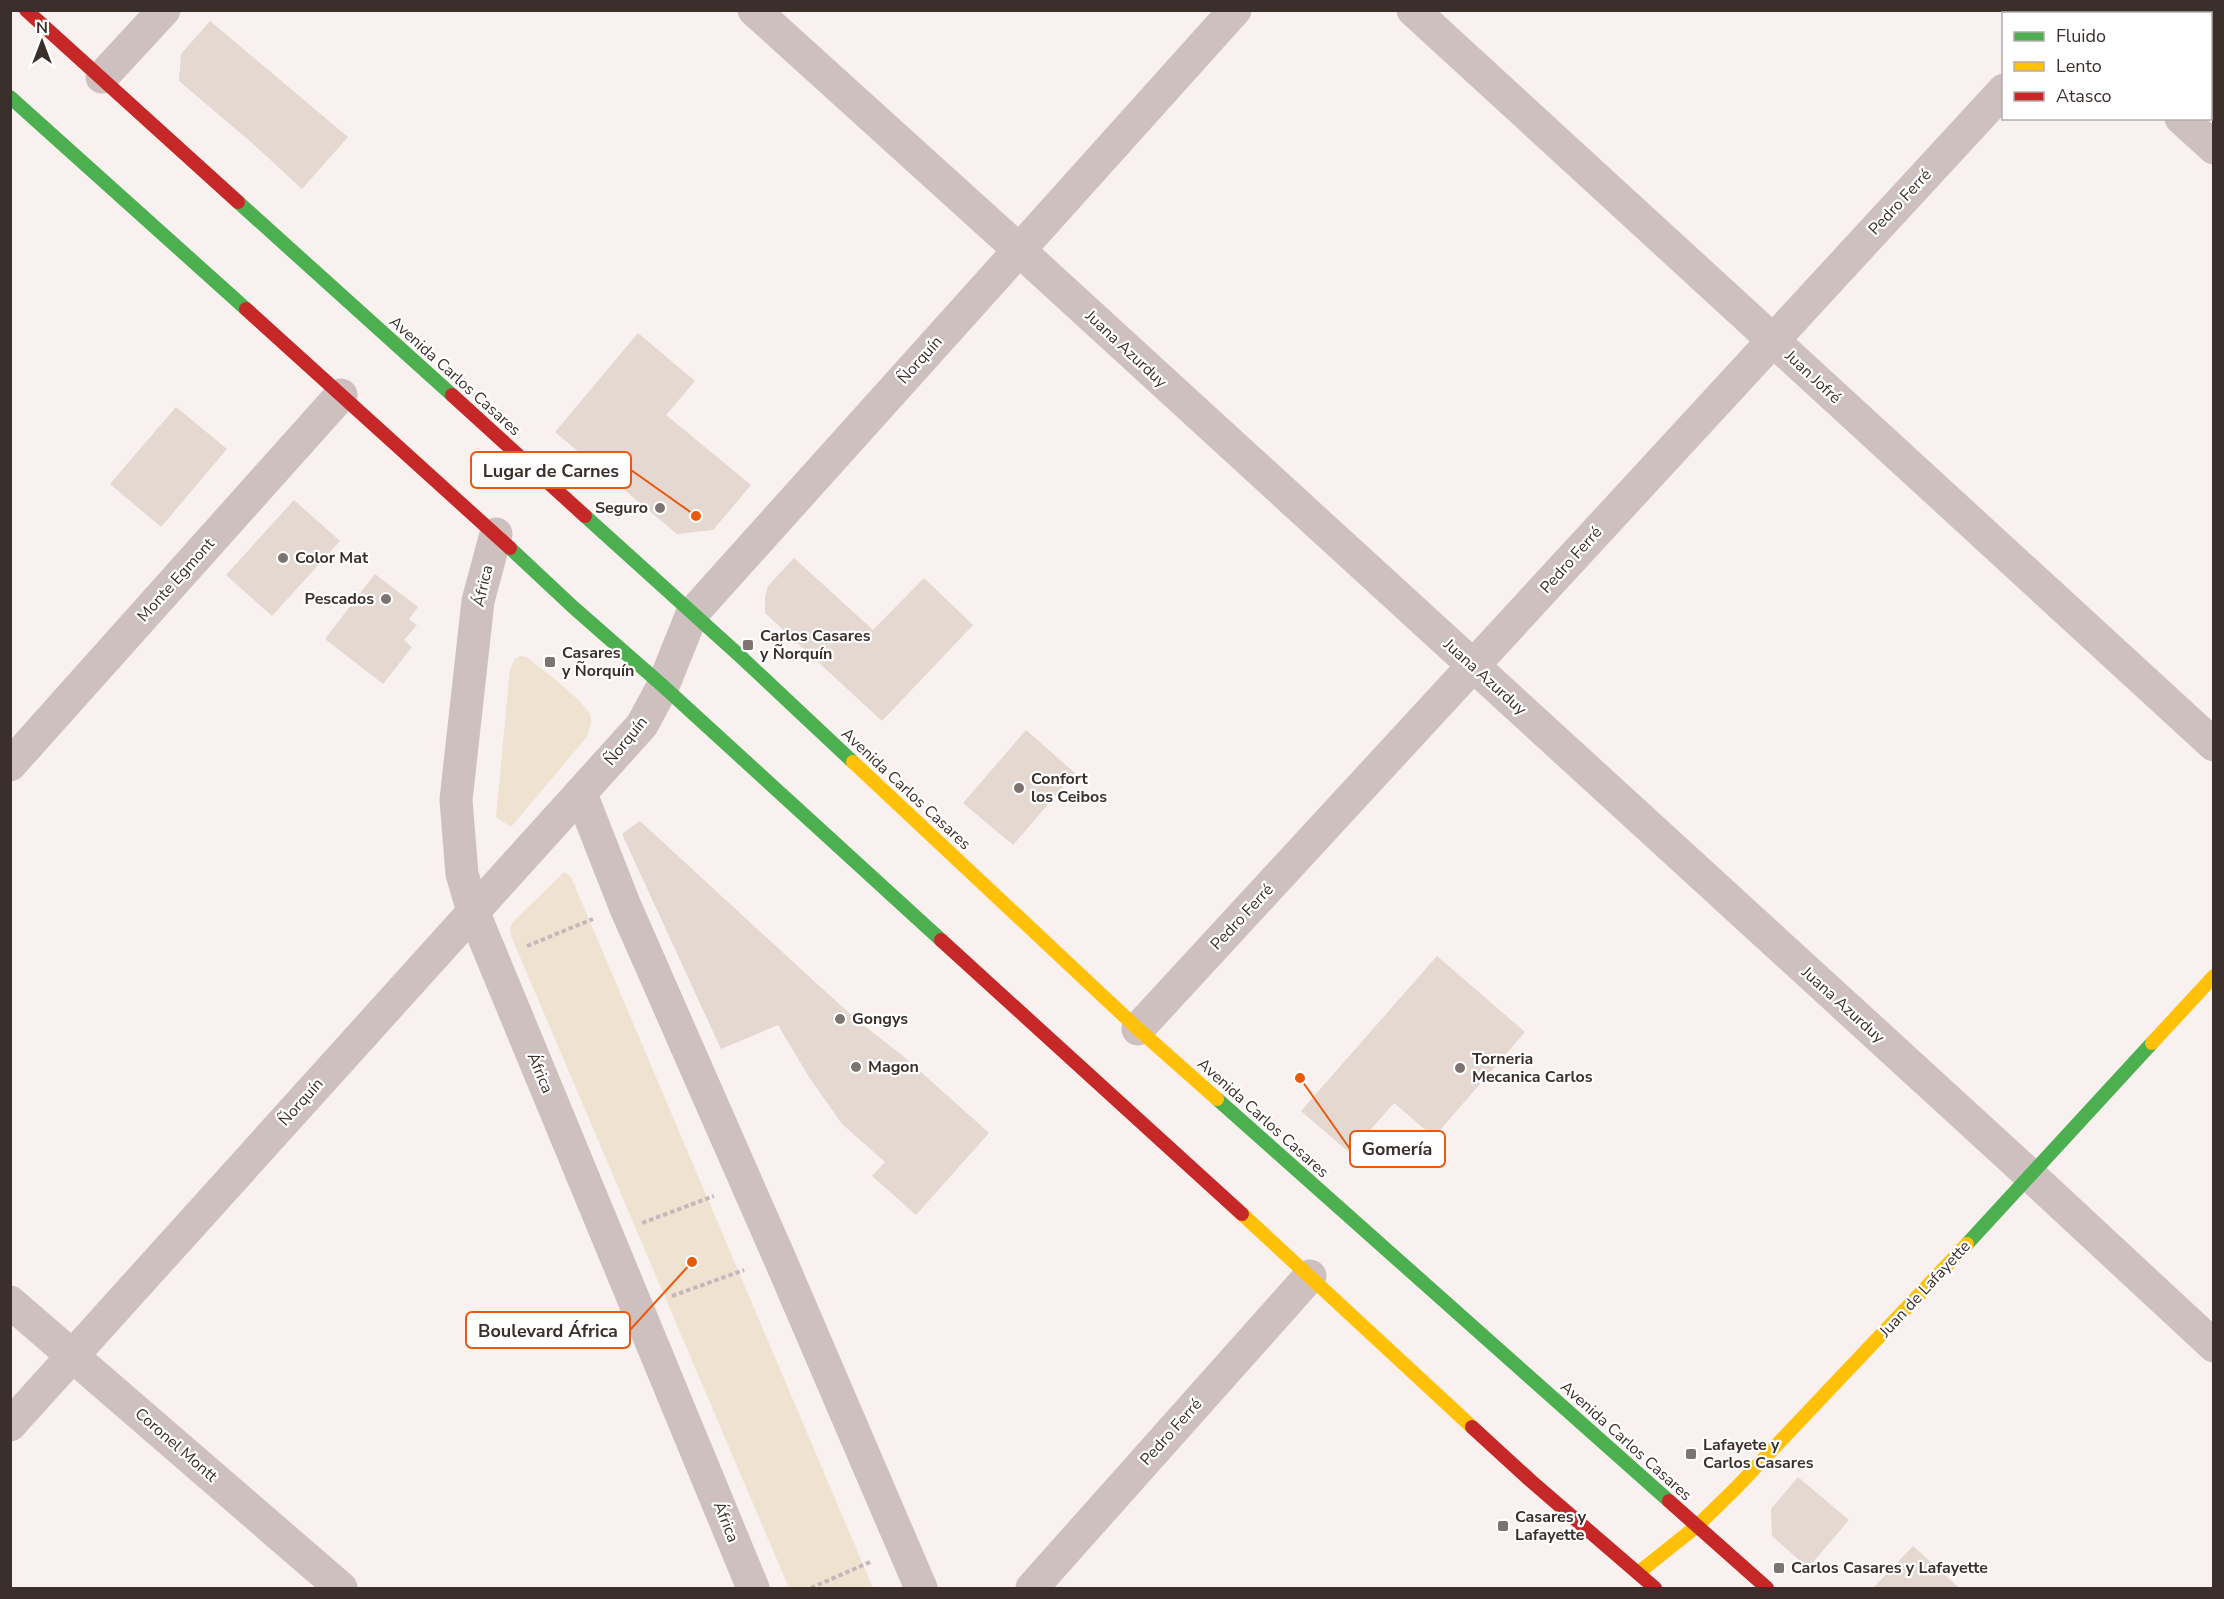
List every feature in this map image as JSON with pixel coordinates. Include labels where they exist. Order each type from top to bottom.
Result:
[{"type":"main road","name":"Avenida Carlos Casares","points":[[26,10],[692,614],[1138,1029],[1767,1588]]},
{"type":"main road","points":[[10,97],[496,534],[573,607],[663,686],[1310,1276],[1639,1583]]},
{"type":"main road","name":"Juan de Lafayette","points":[[1639,1583],[1736,1488],[2031,1176],[2214,976]]},
{"type":"street","points":[[102,77],[164,10]]},
{"type":"street","name":"Juana Azurduy","points":[[754,10],[2031,1176],[2214,1346]]},
{"type":"street","name":"Ñorquín","points":[[10,1425],[642,724],[663,686],[692,614],[1235,10]]},
{"type":"street","name":"Juan Jofré","points":[[1413,10],[2214,745]]},
{"type":"street","name":"Pedro Ferré","points":[[1138,1029],[2002,92]]},
{"type":"street","points":[[2183,120],[2214,148]]},
{"type":"street","name":"Monte Egmont","points":[[10,765],[341,395]]},
{"type":"street","name":"África","points":[[496,534],[478,601],[456,800],[462,874],[473,911],[753,1588]]},
{"type":"street","points":[[581,794],[625,906],[921,1588]]},
{"type":"street","name":"Pedro Ferré","points":[[1032,1588],[1310,1276]]},
{"type":"street","name":"Coronel Montt","points":[[10,1302],[341,1588]]},
{"type":"path","points":[[494,960],[625,906]]},
{"type":"path","points":[[608,1237],[746,1183]]},
{"type":"path","points":[[638,1309],[779,1257]]},
{"type":"path","points":[[811,1588],[904,1546]]},
{"type":"shaded area","points":[[520,656],[527,657],[580,701],[590,715],[591,721],[586,738],[511,827],[496,817],[510,669],[515,659]]},
{"type":"shaded area","points":[[564,872],[571,877],[873,1588],[789,1588],[511,936],[510,928],[513,922]]},
{"type":"building","points":[[210,21],[348,137],[302,189],[179,81],[181,54]]},
{"type":"building","points":[[638,333],[695,381],[666,415],[751,485],[713,530],[677,534],[555,432]]},
{"type":"building","points":[[176,407],[227,449],[161,527],[110,484]]},
{"type":"building","name":"Color Mat","points":[[294,500],[340,541],[272,616],[226,575]]},
{"type":"building","points":[[794,558],[873,630],[924,578],[973,625],[882,721],[765,613],[768,586]]},
{"type":"building","points":[[375,574],[418,607],[409,619],[417,625],[404,640],[412,647],[383,684],[325,639]]},
{"type":"building","name":"Confort los Ceibos","points":[[1026,730],[1075,773],[1013,845],[963,803]]},
{"type":"building","points":[[640,821],[858,1021],[903,1056],[989,1133],[916,1215],[872,1176],[885,1162],[842,1124],[809,1077],[778,1025],[721,1049],[622,834]]},
{"type":"building","points":[[1437,956],[1525,1032],[1434,1137],[1394,1103],[1350,1153],[1301,1111]]},
{"type":"building","points":[[1798,1477],[1849,1520],[1808,1568],[1772,1536],[1771,1509]]},
{"type":"building","points":[[1913,1546],[1956,1585],[1959,1588],[1873,1588]]},
{"type":"traffic: fast","points":[[10,97],[246,309]]},
{"type":"traffic: fast","points":[[238,202],[452,395]]},
{"type":"traffic: fast","points":[[585,516],[853,762]]},
{"type":"traffic: fast","points":[[510,548],[941,940]]},
{"type":"traffic: fast","points":[[1967,1244],[2152,1043]]},
{"type":"traffic: fast","points":[[1217,1099],[1669,1501]]},
{"type":"traffic: slow","points":[[853,762],[1138,1029],[1217,1099]]},
{"type":"traffic: slow","points":[[2152,1043],[2214,976]]},
{"type":"traffic: slow","points":[[1242,1214],[1472,1427]]},
{"type":"traffic: slow","points":[[1638,1573],[1697,1526],[1736,1488],[1967,1244]]},
{"type":"traffic: jam","points":[[26,10],[238,202]]},
{"type":"traffic: jam","points":[[246,309],[510,548]]},
{"type":"traffic: jam","points":[[452,395],[585,516]]},
{"type":"traffic: jam","points":[[941,940],[1242,1214]]},
{"type":"traffic: jam","points":[[1472,1427],[1655,1588]]},
{"type":"traffic: jam","points":[[1669,1501],[1767,1588]]},
{"type":"place","name":"Seguro","points":[[660,508]]},
{"type":"place","name":"Lugar de Carnes","points":[[696,516]]},
{"type":"place","name":"Color Mat","points":[[283,558]]},
{"type":"place","name":"Pescados","points":[[386,599]]},
{"type":"place","name":"Carlos Casares y Ñorquín","points":[[748,645]]},
{"type":"place","name":"Casares y Ñorquín","points":[[550,662]]},
{"type":"place","name":"Confort los Ceibos","points":[[1019,788]]},
{"type":"place","name":"Gongys","points":[[840,1019]]},
{"type":"place","name":"Magon","points":[[856,1067]]},
{"type":"place","name":"Torneria Mecanica Carlos","points":[[1460,1068]]},
{"type":"place","name":"Gomería","points":[[1300,1078]]},
{"type":"place","name":"Boulevard África","points":[[692,1262]]},
{"type":"place","name":"Lafayete y Carlos Casares","points":[[1691,1454]]},
{"type":"place","name":"Casares y Lafayette","points":[[1503,1526]]},
{"type":"place","name":"Carlos Casares y Lafayette","points":[[1779,1568]]}]
